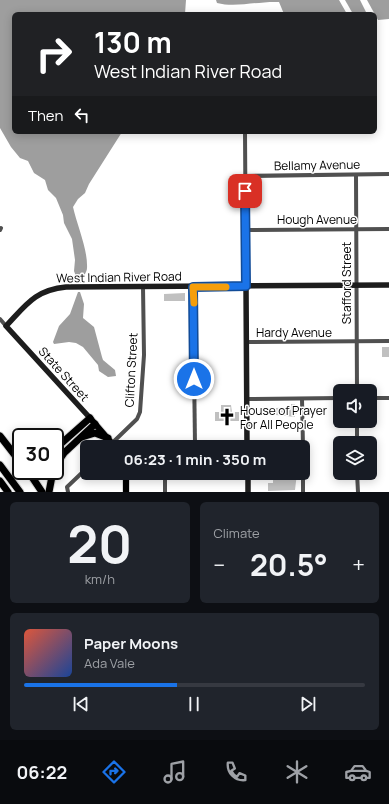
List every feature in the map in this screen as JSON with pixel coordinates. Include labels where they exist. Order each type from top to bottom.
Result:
[{"type":"highway","points":[[64,453],[77,440],[92,421]]},
{"type":"highway","points":[[64,442],[92,421]]},
{"type":"highway","points":[[77,440],[92,433],[100,434],[107,440]]},
{"type":"highway","points":[[0,436],[12,451]]},
{"type":"highway","points":[[5,442],[12,447]]},
{"type":"highway","points":[[0,466],[20,492]]},
{"type":"highway","points":[[34,480],[42,492]]},
{"type":"highway","points":[[49,492],[51,480]]},
{"type":"highway","points":[[0,481],[8,492]]},
{"type":"main road","name":"State Street","points":[[92,421],[108,440]]},
{"type":"main road","points":[[126,480],[126,492]]},
{"type":"street","points":[[245,134],[247,440]]},
{"type":"street","name":"Bellamy Avenue","points":[[245,176],[389,174]]},
{"type":"street","name":"Stafford Street","points":[[356,175],[355,229],[357,384]]},
{"type":"street","name":"Hough Avenue","points":[[246,230],[389,229]]},
{"type":"street","name":"West Indian River Road","points":[[6,326],[41,293],[52,289],[389,285]]},
{"type":"street","name":"Clifton Street","points":[[115,440],[137,419],[140,412],[144,355],[143,287]]},
{"type":"street","points":[[193,287],[194,440]]},
{"type":"street","name":"State Street","points":[[0,319],[92,421]]},
{"type":"street","name":"Hardy Avenue","points":[[247,342],[389,341]]},
{"type":"street","points":[[302,398],[303,440]]},
{"type":"street","points":[[247,399],[333,398]]},
{"type":"street","points":[[377,398],[389,398]]},
{"type":"street","points":[[68,492],[67,487],[80,475]]},
{"type":"street","points":[[165,480],[165,492]]},
{"type":"street","points":[[248,480],[248,492]]},
{"type":"street","points":[[303,480],[303,492]]},
{"type":"street","points":[[357,480],[358,492]]},
{"type":"shaded area","points":[[0,0],[186,0],[185,12],[12,12],[12,134],[121,134],[89,184],[85,193],[78,199],[73,207],[87,261],[87,270],[81,283],[78,282],[74,271],[75,260],[72,239],[64,223],[63,215],[56,198],[48,190],[45,180],[34,173],[28,161],[20,158],[11,147],[0,128]]},
{"type":"shaded area","points":[[216,0],[339,0],[346,12],[283,12],[279,2],[239,5],[217,3]]},
{"type":"shaded area","points":[[345,0],[360,0],[366,12],[352,12]]},
{"type":"shaded area","points":[[367,0],[389,0],[389,19],[378,20],[377,12],[374,12]]},
{"type":"shaded area","points":[[78,292],[80,292],[84,304],[83,318],[94,327],[103,360],[115,370],[116,376],[108,377],[99,371],[98,365],[83,347],[76,343],[69,342],[54,344],[53,342],[59,326],[70,314]]},
{"type":"building","points":[[185,293],[185,301],[164,301],[164,294]]},
{"type":"building","points":[[382,347],[389,347],[389,357],[382,357]]},
{"type":"building","points":[[291,404],[295,404],[295,408],[297,407],[297,414],[295,414],[295,417],[276,415],[276,408],[291,407]]},
{"type":"building","name":"House of Prayer For All People","points":[[221,405],[231,405],[232,412],[239,412],[239,421],[215,421],[215,412],[221,412]]},
{"type":"building","points":[[273,480],[296,480],[295,490],[268,491],[268,483],[273,483]]},
{"type":"slow traffic","points":[[194,303],[193,287],[226,287]]},
{"type":"place","name":"House of Prayer For All People","points":[[227,417]]},
{"type":"route","points":[[194,379],[193,287],[246,286],[245,191]]}]
